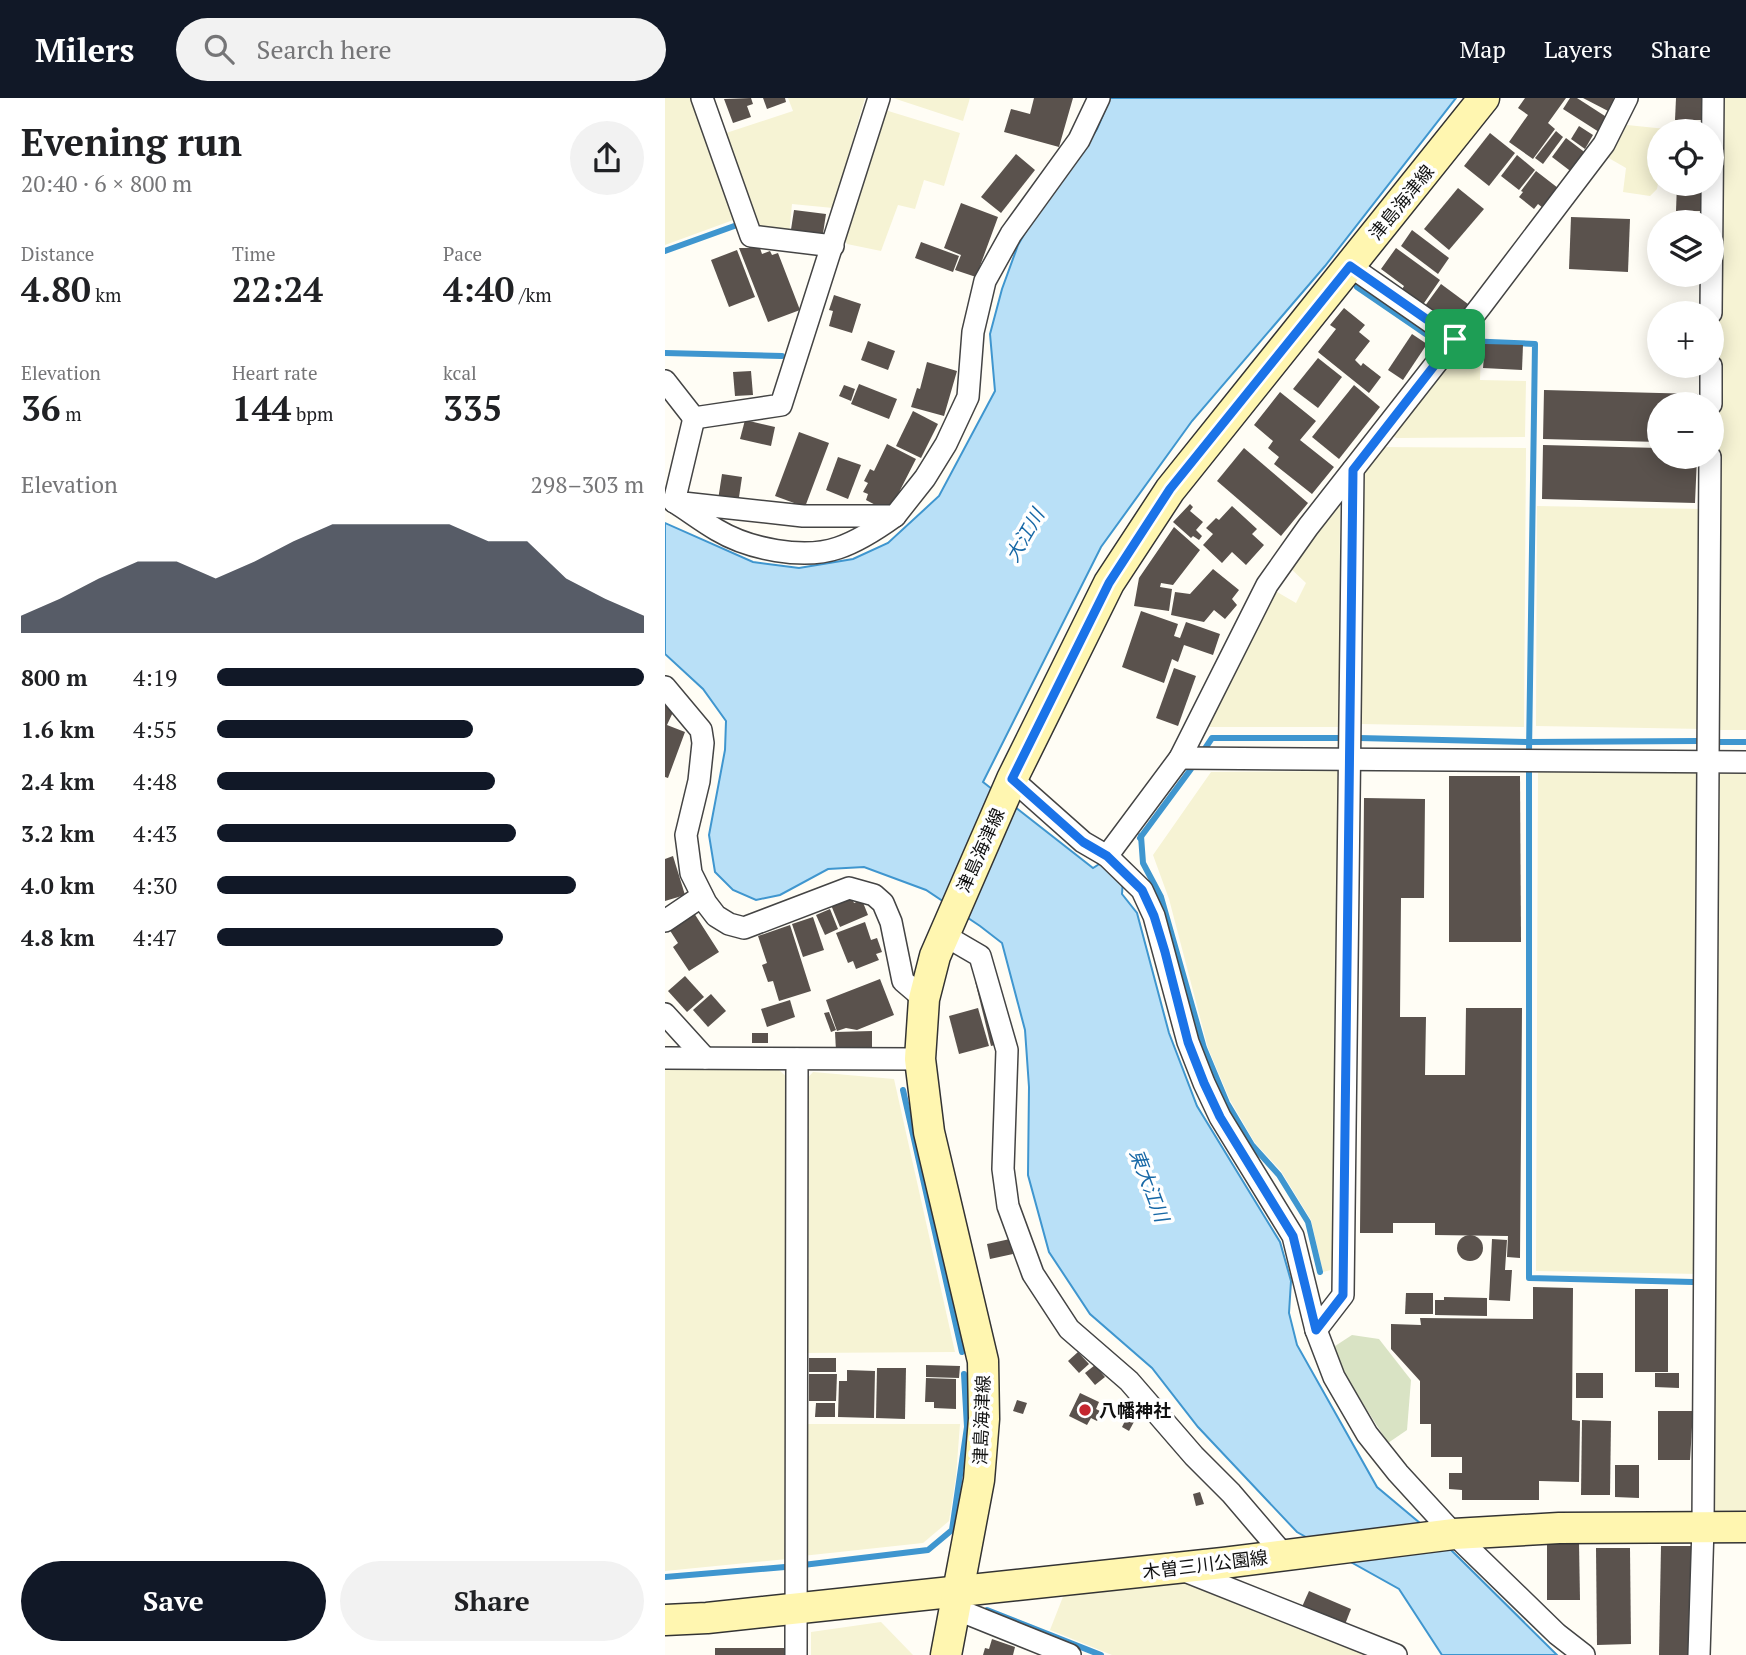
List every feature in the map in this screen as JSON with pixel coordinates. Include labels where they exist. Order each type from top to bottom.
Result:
[{"type":"main road","name":"津島海津線","points":[[946,1655],[979,1480],[984,1419],[983,1361],[929,1132],[920,1059],[924,999],[929,974],[951,932],[1010,784],[1109,583],[1170,489],[1484,98]]},
{"type":"main road","name":"木曽三川公園線","points":[[665,1620],[797,1609],[957,1601],[1177,1568],[1454,1534],[1559,1528],[1746,1528]]},
{"type":"street","points":[[702,98],[751,236],[833,246]]},
{"type":"street","points":[[694,418],[781,405],[879,98]]},
{"type":"street","points":[[670,500],[719,532],[756,546],[797,553],[836,549],[875,531],[895,516],[925,478],[946,444],[968,397],[973,332],[985,281],[1011,234],[1079,140],[1099,98]]},
{"type":"street","points":[[1107,856],[1180,758],[1267,585],[1604,144],[1626,98]]},
{"type":"street","points":[[1711,301],[1713,98]]},
{"type":"street","points":[[1350,266],[1455,339]]},
{"type":"street","points":[[665,381],[694,418]]},
{"type":"street","points":[[670,500],[694,418]]},
{"type":"street","points":[[1699,1655],[1703,1527],[1710,469]]},
{"type":"street","points":[[1316,1330],[1343,1295],[1353,470]]},
{"type":"street","points":[[670,500],[803,516],[895,516]]},
{"type":"street","points":[[665,687],[701,730],[703,743],[699,781],[686,835],[691,873],[716,916],[729,924],[744,928],[849,888],[874,895],[883,903],[891,922],[903,981],[924,999]]},
{"type":"street","points":[[1180,758],[1746,762]]},
{"type":"street","points":[[1010,784],[1083,842],[1107,856],[1142,890],[1154,916],[1188,1042],[1204,1083],[1220,1117],[1293,1236],[1316,1330],[1334,1377],[1367,1434],[1398,1473],[1454,1534],[1557,1634],[1584,1655]]},
{"type":"street","points":[[665,921],[702,896]]},
{"type":"street","points":[[951,932],[980,956],[1007,1050],[1003,1169],[1008,1206],[1033,1274],[1069,1329],[1129,1381],[1194,1456],[1292,1554]]},
{"type":"street","points":[[665,1014],[705,1058]]},
{"type":"street","points":[[665,1058],[920,1059]]},
{"type":"street","points":[[796,1655],[797,1059]]},
{"type":"street","points":[[1177,1568],[1396,1655]]},
{"type":"street","points":[[957,1601],[1070,1655]]},
{"type":"shaded area","points":[[665,98],[694,98],[736,219],[665,245]]},
{"type":"shaded area","points":[[788,98],[865,98],[833,208],[792,204],[789,235],[763,233],[751,220],[720,135],[793,111]]},
{"type":"shaded area","points":[[893,98],[970,98],[963,121]]},
{"type":"shaded area","points":[[1720,98],[1746,98],[1746,730],[1717,730],[1718,469],[1724,469],[1724,392],[1719,392],[1719,378],[1724,378],[1724,301],[1719,301],[1719,287],[1724,287],[1724,210],[1719,210],[1720,196],[1724,196],[1724,119],[1720,119]]},
{"type":"shaded area","points":[[885,110],[960,133],[944,186],[924,180],[915,209],[898,205],[881,251],[847,244],[845,239]]},
{"type":"shaded area","points":[[1627,125],[1647,127],[1647,196],[1623,192],[1626,168],[1607,157]]},
{"type":"shaded area","points":[[1468,343],[1481,344],[1480,380],[1526,381],[1525,437],[1396,438],[1388,433],[1450,356],[1456,360]]},
{"type":"shaded area","points":[[1378,447],[1526,448],[1524,727],[1360,724],[1362,470]]},
{"type":"shaded area","points":[[1336,503],[1340,506],[1339,727],[1208,727],[1204,722],[1272,589],[1296,603],[1306,583],[1287,565]]},
{"type":"shaded area","points":[[1537,506],[1704,509],[1703,729],[1536,726]]},
{"type":"shaded area","points":[[1538,767],[1694,769],[1702,779],[1699,1274],[1536,1271]]},
{"type":"shaded area","points":[[1722,768],[1746,768],[1746,1517],[1715,1517],[1709,1509],[1712,779]]},
{"type":"shaded area","points":[[1338,771],[1338,1268],[1323,1272],[1311,1220],[1281,1171],[1255,1143],[1230,1100],[1208,1048],[1169,899],[1153,855],[1211,772]]},
{"type":"shaded area","points":[[665,1069],[778,1069],[791,1081],[787,1559],[665,1571]]},
{"type":"shaded area","points":[[813,1072],[894,1079],[955,1352],[804,1353],[805,1081]]},
{"type":"shaded area","points":[[803,1424],[960,1424],[949,1521],[923,1543],[802,1556]]},
{"type":"shaded area","points":[[1174,1577],[1370,1655],[1112,1655],[1050,1630],[1066,1589]]},
{"type":"shaded area","points":[[881,1622],[913,1655],[811,1655],[811,1632]]},
{"type":"green space","points":[[1352,1335],[1379,1339],[1411,1380],[1407,1430],[1388,1443],[1329,1350]]},
{"type":"water","points":[[1110,98],[1456,98],[1325,266],[1192,421],[1101,547],[983,782],[1093,868],[1104,861],[1123,880],[1122,894],[1137,913],[1169,1033],[1197,1106],[1280,1242],[1291,1281],[1289,1313],[1297,1345],[1377,1487],[1445,1544],[1557,1655],[1442,1655],[1399,1589],[1297,1532],[1198,1427],[1152,1368],[1090,1314],[1049,1252],[1028,1175],[1029,1087],[1025,1030],[1002,943],[926,890],[864,867],[828,869],[780,895],[756,900],[733,890],[715,872],[709,835],[725,750],[726,721],[703,689],[665,654],[665,523],[753,562],[799,568],[853,559],[888,543],[939,496],[995,391],[990,334],[1018,245],[1042,203],[1072,167],[1097,129]]},
{"type":"building","points":[[751,98],[753,104],[747,106],[751,117],[733,123],[724,99]]},
{"type":"building","points":[[763,98],[785,98],[786,102],[767,109]]},
{"type":"building","points":[[1034,98],[1073,98],[1059,147],[1004,132],[1011,109],[1030,114]]},
{"type":"building","points":[[1525,98],[1566,98],[1548,123],[1555,129],[1533,159],[1509,142],[1528,115],[1518,108]]},
{"type":"building","points":[[1570,98],[1577,98],[1608,118],[1599,132],[1563,109]]},
{"type":"building","points":[[1583,98],[1613,98],[1616,100],[1610,112]]},
{"type":"building","points":[[1676,98],[1707,98],[1707,119],[1675,119]]},
{"type":"building","points":[[1579,126],[1593,135],[1585,149],[1571,139]]},
{"type":"building","points":[[1556,131],[1563,137],[1543,164],[1535,158]]},
{"type":"building","points":[[1490,133],[1515,153],[1489,186],[1464,166]]},
{"type":"building","points":[[1566,138],[1587,154],[1573,173],[1552,157]]},
{"type":"building","points":[[1016,154],[1035,170],[1001,213],[981,197]]},
{"type":"building","points":[[1517,155],[1535,170],[1519,190],[1501,176]]},
{"type":"building","points":[[1536,171],[1558,188],[1543,208],[1538,204],[1534,209],[1519,197]]},
{"type":"building","points":[[1458,188],[1484,209],[1449,250],[1424,229]]},
{"type":"building","points":[[1677,196],[1706,196],[1705,210],[1676,210]]},
{"type":"building","points":[[961,203],[998,217],[976,277],[955,270],[961,255],[944,248]]},
{"type":"building","points":[[794,210],[826,214],[822,240],[790,236]]},
{"type":"building","points":[[1571,217],[1630,219],[1628,272],[1569,269]]},
{"type":"building","points":[[1412,230],[1449,258],[1438,274],[1401,246]]},
{"type":"building","points":[[921,242],[959,256],[953,272],[915,258]]},
{"type":"building","points":[[739,248],[760,248],[762,254],[770,251],[772,255],[778,253],[800,310],[768,322]]},
{"type":"building","points":[[1396,248],[1440,280],[1422,306],[1401,291],[1404,286],[1381,269]]},
{"type":"building","points":[[737,250],[755,297],[729,307],[711,260]]},
{"type":"building","points":[[1441,284],[1468,304],[1449,330],[1422,310]]},
{"type":"building","points":[[834,295],[861,304],[852,333],[829,326],[833,311],[829,310]]},
{"type":"building","points":[[1344,308],[1365,325],[1359,332],[1370,341],[1355,360],[1381,377],[1369,393],[1318,352],[1336,329],[1330,325]]},
{"type":"building","points":[[1412,334],[1427,344],[1403,380],[1388,370]]},
{"type":"building","points":[[868,341],[895,351],[888,370],[861,360]]},
{"type":"building","points":[[1485,344],[1523,345],[1522,370],[1483,368]]},
{"type":"building","points":[[1318,358],[1342,377],[1318,408],[1293,389]]},
{"type":"building","points":[[927,362],[957,371],[944,416],[911,407],[917,388],[920,389]]},
{"type":"building","points":[[751,371],[753,395],[735,396],[733,372]]},
{"type":"building","points":[[859,384],[897,399],[889,419],[851,404]]},
{"type":"building","points":[[844,385],[855,389],[851,401],[839,396]]},
{"type":"building","points":[[1354,385],[1380,407],[1339,459],[1312,437]]},
{"type":"building","points":[[1544,390],[1647,393],[1647,442],[1543,439]]},
{"type":"building","points":[[1280,392],[1316,421],[1300,440],[1334,467],[1312,494],[1274,464],[1279,457],[1268,448],[1273,441],[1254,425]]},
{"type":"building","points":[[913,411],[938,424],[921,458],[896,446]]},
{"type":"building","points":[[745,420],[775,427],[771,446],[740,439]]},
{"type":"building","points":[[799,432],[829,443],[805,507],[775,496]]},
{"type":"building","points":[[887,444],[916,459],[892,506],[888,504],[885,510],[866,500],[868,494],[863,492],[868,483],[864,481],[870,469],[874,471]]},
{"type":"building","points":[[1543,445],[1647,448],[1647,469],[1696,469],[1695,503],[1542,499]]},
{"type":"building","points":[[1244,448],[1308,503],[1281,536],[1217,481]]},
{"type":"building","points":[[838,457],[861,465],[848,499],[826,490]]},
{"type":"building","points":[[722,474],[742,477],[738,504],[718,500]]},
{"type":"building","points":[[1190,504],[1193,507],[1190,511],[1203,522],[1196,530],[1202,536],[1199,540],[1193,536],[1191,538],[1173,522]]},
{"type":"building","points":[[1232,506],[1257,529],[1252,534],[1264,545],[1246,565],[1232,552],[1222,563],[1203,545],[1213,534],[1206,528],[1216,518],[1219,520]]},
{"type":"building","points":[[1174,527],[1200,550],[1173,585],[1161,583],[1160,587],[1172,589],[1169,611],[1134,606],[1139,578]]},
{"type":"building","points":[[1213,569],[1239,590],[1232,599],[1237,605],[1225,619],[1214,610],[1204,622],[1171,615],[1175,592],[1190,594]]},
{"type":"building","points":[[1141,611],[1178,624],[1174,636],[1180,638],[1186,622],[1220,634],[1213,655],[1184,645],[1178,662],[1172,659],[1164,683],[1122,667]]},
{"type":"building","points":[[1174,668],[1196,676],[1178,726],[1156,718]]},
{"type":"building","points":[[665,705],[674,710],[667,725],[685,732],[668,778],[665,777]]},
{"type":"building","points":[[1449,776],[1520,776],[1521,942],[1449,942]]},
{"type":"building","points":[[1364,798],[1425,799],[1424,898],[1401,898],[1400,1017],[1426,1017],[1425,1075],[1465,1075],[1466,1008],[1522,1008],[1520,1258],[1507,1257],[1508,1236],[1435,1235],[1435,1223],[1393,1223],[1393,1233],[1360,1233]]},
{"type":"building","points":[[673,856],[685,895],[665,901],[665,859]]},
{"type":"building","points":[[851,896],[854,903],[862,900],[868,915],[840,927],[831,905]]},
{"type":"building","points":[[830,909],[838,929],[825,935],[816,915]]},
{"type":"building","points":[[694,913],[719,952],[689,971],[673,947],[678,943],[669,929]]},
{"type":"building","points":[[813,917],[824,950],[803,957],[792,924]]},
{"type":"building","points":[[865,922],[871,940],[877,938],[882,952],[876,954],[879,960],[856,969],[853,961],[848,963],[836,933]]},
{"type":"building","points":[[790,925],[811,991],[779,1001],[773,981],[768,982],[762,965],[767,963],[758,936]]},
{"type":"building","points":[[685,976],[704,997],[687,1012],[668,991]]},
{"type":"building","points":[[880,979],[894,1015],[857,1030],[846,1028],[837,1031],[826,1000]]},
{"type":"building","points":[[981,979],[999,1044],[991,1046],[975,981]]},
{"type":"building","points":[[711,994],[726,1011],[708,1027],[693,1010]]},
{"type":"building","points":[[790,1000],[795,1017],[767,1027],[761,1009]]},
{"type":"building","points":[[978,1008],[989,1046],[959,1054],[949,1016]]},
{"type":"building","points":[[829,1012],[836,1030],[831,1032],[824,1013]]},
{"type":"building","points":[[872,1031],[872,1051],[836,1051],[835,1032]]},
{"type":"building","points":[[752,1033],[768,1033],[768,1043],[752,1043]]},
{"type":"building","points":[[1470,1235],[1479,1239],[1483,1248],[1479,1257],[1470,1261],[1461,1257],[1457,1248],[1461,1239]]},
{"type":"building","points":[[1010,1239],[1013,1254],[990,1259],[987,1244]]},
{"type":"building","points":[[1492,1239],[1507,1240],[1505,1270],[1512,1270],[1510,1301],[1489,1300]]},
{"type":"building","points":[[1533,1287],[1573,1288],[1572,1420],[1580,1421],[1579,1482],[1539,1481],[1539,1500],[1462,1500],[1462,1490],[1449,1489],[1449,1473],[1462,1473],[1462,1457],[1431,1457],[1431,1424],[1420,1424],[1420,1381],[1391,1349],[1391,1324],[1421,1325],[1420,1318],[1533,1319]]},
{"type":"building","points":[[1635,1289],[1668,1289],[1668,1372],[1635,1372]]},
{"type":"building","points":[[1406,1293],[1433,1293],[1433,1314],[1405,1314]]},
{"type":"building","points":[[1444,1297],[1487,1298],[1487,1316],[1435,1315],[1435,1300],[1444,1300]]},
{"type":"building","points":[[1078,1352],[1089,1364],[1079,1373],[1068,1361]]},
{"type":"building","points":[[809,1358],[836,1358],[836,1372],[809,1372]]},
{"type":"building","points":[[926,1365],[960,1366],[959,1378],[926,1377]]},
{"type":"building","points":[[1095,1365],[1105,1377],[1095,1385],[1085,1373]]},
{"type":"building","points":[[877,1368],[906,1368],[905,1419],[876,1418]]},
{"type":"building","points":[[847,1370],[875,1371],[874,1418],[838,1417],[839,1381],[847,1381]]},
{"type":"building","points":[[1576,1373],[1603,1373],[1603,1398],[1576,1398]]},
{"type":"building","points":[[1655,1373],[1679,1373],[1679,1388],[1655,1387]]},
{"type":"building","points":[[809,1374],[837,1374],[836,1401],[809,1401]]},
{"type":"building","points":[[926,1378],[956,1379],[956,1409],[934,1408],[934,1402],[925,1402]]},
{"type":"building","points":[[1080,1393],[1099,1402],[1096,1409],[1102,1412],[1097,1421],[1091,1418],[1087,1425],[1069,1416]]},
{"type":"building","points":[[1017,1400],[1027,1403],[1023,1414],[1013,1411]]},
{"type":"building","points":[[816,1403],[835,1403],[835,1417],[815,1417]]},
{"type":"building","points":[[1658,1411],[1693,1411],[1690,1460],[1658,1460]]},
{"type":"building","points":[[1127,1417],[1135,1420],[1129,1431],[1122,1427]]},
{"type":"building","points":[[1582,1420],[1611,1421],[1610,1495],[1581,1495]]},
{"type":"building","points":[[1615,1465],[1639,1465],[1639,1498],[1615,1497]]},
{"type":"building","points":[[1200,1492],[1204,1504],[1196,1506],[1193,1494]]},
{"type":"building","points":[[1547,1543],[1579,1543],[1580,1600],[1547,1600]]},
{"type":"building","points":[[1661,1546],[1692,1546],[1691,1655],[1659,1655]]},
{"type":"building","points":[[1596,1548],[1630,1548],[1631,1644],[1597,1645]]},
{"type":"building","points":[[1309,1591],[1351,1609],[1344,1627],[1301,1609]]},
{"type":"building","points":[[992,1639],[1015,1647],[1013,1655],[983,1655],[985,1648],[989,1649]]},
{"type":"building","points":[[715,1648],[785,1648],[785,1655],[715,1655]]},
{"type":"waterway","points":[[665,251],[737,225]]},
{"type":"waterway","points":[[1357,287],[1436,341]]},
{"type":"waterway","points":[[1464,344],[1466,341],[1535,344],[1529,752]]},
{"type":"waterway","points":[[665,353],[782,356]]},
{"type":"waterway","points":[[1204,750],[1212,738],[1340,738]]},
{"type":"waterway","points":[[1359,738],[1529,742],[1699,741]]},
{"type":"waterway","points":[[1716,742],[1746,742]]},
{"type":"waterway","points":[[1140,838],[1191,769]]},
{"type":"waterway","points":[[1529,770],[1529,1278],[1693,1282]]},
{"type":"waterway","points":[[1141,836],[1143,863],[1161,897],[1204,1048],[1227,1103],[1252,1145],[1279,1175],[1308,1222],[1320,1272]]},
{"type":"waterway","points":[[903,1090],[962,1352]]},
{"type":"waterway","points":[[803,1565],[928,1550],[952,1530],[967,1427],[964,1374]]},
{"type":"waterway","points":[[665,1577],[785,1567]]},
{"type":"waterway","points":[[987,1610],[1101,1655]]},
{"type":"place","name":"八幡神社","points":[[1085,1410]]},
{"type":"route","points":[[1350,266],[1455,339],[1353,470],[1343,1295],[1316,1330],[1293,1236],[1220,1117],[1204,1083],[1188,1042],[1154,916],[1142,890],[1107,856],[1083,842],[1012,779],[1109,583],[1170,489],[1350,266]]},
{"type":"water label","name":"大江川","points":[[1024,535]]},
{"type":"water label","name":"東大江川","points":[[1150,1185]]}]
